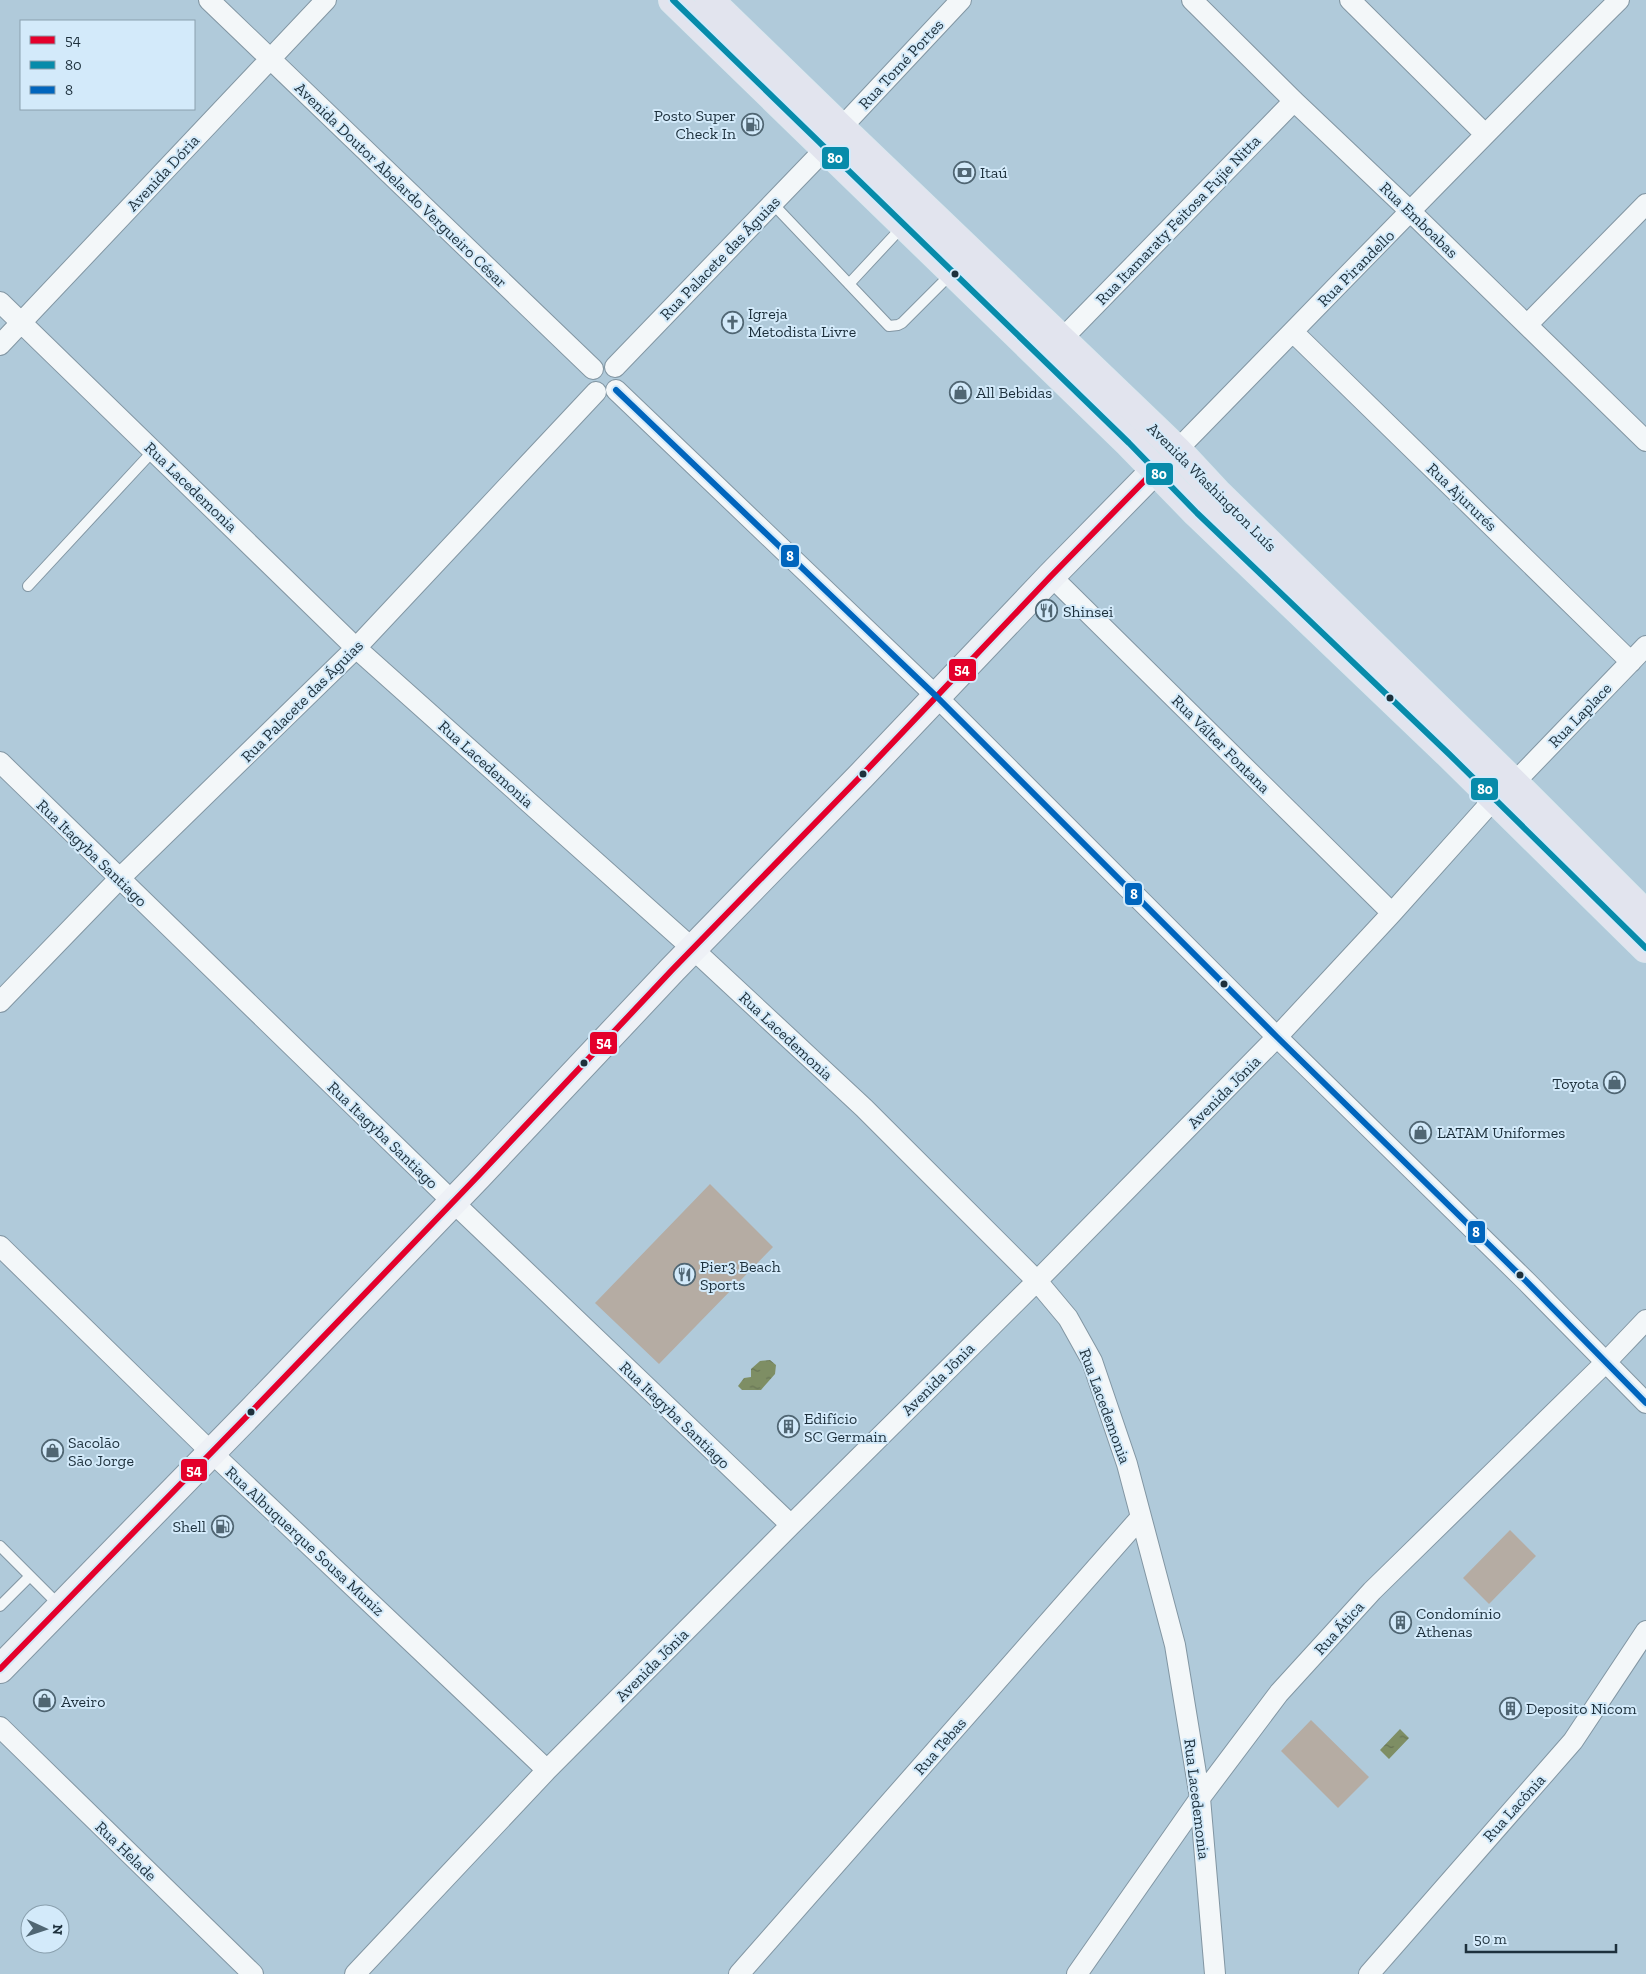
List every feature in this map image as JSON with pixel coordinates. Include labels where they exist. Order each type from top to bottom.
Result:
[{"type":"highway","name":"Avenida Washington Luís","points":[[673,0],[1062,339],[1177,450],[1504,791],[1646,948]]},
{"type":"highway","name":"Avenida Washington Luís","points":[[709,0],[833,138],[904,225],[1155,470],[1196,513],[1442,747],[1504,791],[1646,915]]},
{"type":"street","name":"Avenida Doutor Abelardo Vergueiro César","points":[[210,0],[270,60],[593,369]]},
{"type":"street","name":"Avenida Dória","points":[[0,345],[326,0]]},
{"type":"street","name":"Rua Tomé Portes","points":[[833,138],[960,0]]},
{"type":"street","name":"Rua Emboabas","points":[[1192,0],[1646,441]]},
{"type":"street","points":[[1350,0],[1485,134]]},
{"type":"street","name":"Rua Pirandello","points":[[1177,450],[1485,134],[1619,0]]},
{"type":"street","name":"Rua Itamaraty Feitosa Fujie Nitta","points":[[1062,339],[1294,101]]},
{"type":"street","name":"Rua Palacete das Águias","points":[[615,367],[773,204],[833,138]]},
{"type":"street","points":[[1527,325],[1646,204]]},
{"type":"street","name":"Rua Lacedemonia","points":[[0,302],[356,648],[693,949],[864,1108],[1037,1281],[1068,1318],[1092,1360],[1127,1464],[1175,1645],[1200,1798],[1215,1974]]},
{"type":"street","name":"Rua Ajururés","points":[[1293,332],[1630,662]]},
{"type":"street","points":[[606,364],[615,367],[620,376],[619,386],[616,390],[606,395],[592,389],[588,378],[596,366],[606,364]]},
{"type":"street","points":[[616,390],[937,697],[1278,1037],[1528,1282],[1646,1403]]},
{"type":"street","name":"Rua Palacete das Águias","points":[[0,1002],[119,879],[356,648],[596,392]]},
{"type":"street","points":[[0,1669],[453,1202],[693,949],[1155,470]]},
{"type":"street","name":"Rua Válter Fontana","points":[[1051,576],[1392,913]]},
{"type":"street","name":"Rua Laplace","points":[[1504,791],[1646,646]]},
{"type":"street","name":"Rua Itagyba Santiago","points":[[0,762],[453,1202],[791,1525]]},
{"type":"street","name":"Avenida Jônia","points":[[355,1974],[547,1770],[1037,1281],[1278,1037],[1504,791]]},
{"type":"street","name":"Rua Albuquerque Sousa Muniz","points":[[0,1246],[211,1452],[547,1770]]},
{"type":"street","name":"Rua Ática","points":[[1077,1974],[1200,1798],[1279,1693],[1372,1591],[1605,1363],[1646,1320]]},
{"type":"street","name":"Rua Tebas","points":[[739,1974],[1141,1517]]},
{"type":"street","name":"Rua Lacônia","points":[[1369,1974],[1573,1741],[1646,1631]]},
{"type":"street","name":"Rua Helade","points":[[0,1727],[253,1974]]},
{"type":"lane","points":[[773,204],[889,326],[902,323],[953,272]]},
{"type":"lane","points":[[849,284],[904,225]]},
{"type":"lane","points":[[28,586],[154,451]]},
{"type":"lane","points":[[0,1546],[61,1606]]},
{"type":"lane","points":[[0,1606],[30,1576]]},
{"type":"shaded area","name":"Pier3 Beach Sports","points":[[710,1184],[773,1247],[659,1364],[595,1303]]},
{"type":"shaded area","points":[[1510,1530],[1536,1556],[1489,1604],[1463,1578]]},
{"type":"shaded area","points":[[1311,1720],[1369,1777],[1338,1808],[1281,1751]]},
{"type":"water","points":[[770,1360],[776,1365],[775,1374],[761,1390],[742,1390],[738,1386],[744,1378],[751,1377],[751,1369],[760,1361]]},
{"type":"water","points":[[1400,1729],[1409,1738],[1389,1759],[1380,1750]]},
{"type":"transit line","name":"80","points":[[673,0],[1129,443],[1197,513],[1449,754],[1646,948]]},
{"type":"transit line","name":"8","points":[[616,390],[937,697],[1277,1037],[1527,1282],[1646,1403]]},
{"type":"transit line","name":"54","points":[[0,1669],[251,1412],[478,1176],[672,970],[1155,470]]},
{"type":"place","name":"Posto Super Check In","points":[[752,124]]},
{"type":"place","name":"Itaú","points":[[964,172]]},
{"type":"place","name":"Igreja Metodista Livre","points":[[732,322]]},
{"type":"place","name":"All Bebidas","points":[[960,392]]},
{"type":"place","name":"Shinsei","points":[[1047,611]]},
{"type":"place","name":"Toyota","points":[[1615,1083]]},
{"type":"place","name":"LATAM Uniformes","points":[[1421,1132]]},
{"type":"place","name":"Pier3 Beach Sports","points":[[684,1275]]},
{"type":"place","name":"Edifício SC Germain","points":[[788,1427]]},
{"type":"place","name":"Sacolão São Jorge","points":[[52,1451]]},
{"type":"place","name":"Shell","points":[[222,1526]]},
{"type":"place","name":"Condomínio Athenas","points":[[1400,1622]]},
{"type":"place","name":"Aveiro","points":[[45,1701]]},
{"type":"place","name":"Deposito Nicom","points":[[1510,1708]]}]
